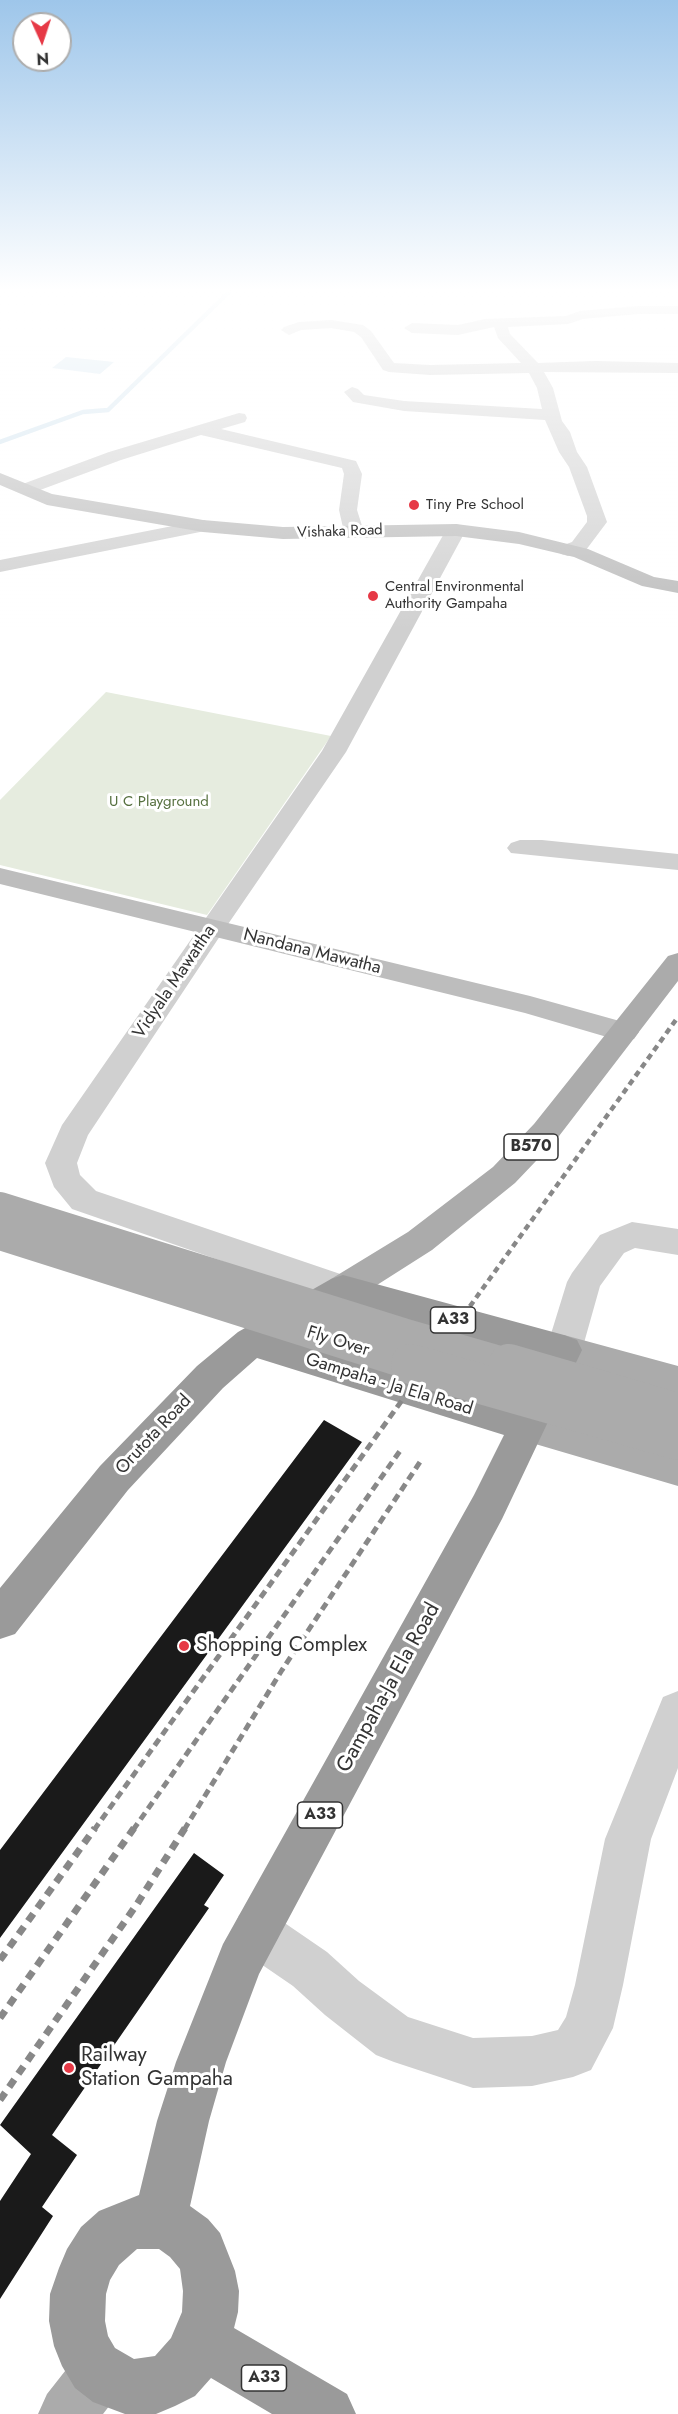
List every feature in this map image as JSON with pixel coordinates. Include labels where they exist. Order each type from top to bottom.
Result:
[{"type":"highway","name":"Orutota Road","points":[[0,1620],[114,1478],[210,1377],[251,1342],[343,1288]]},
{"type":"highway","name":"A33","points":[[343,1288],[564,1350],[528,1427]]},
{"type":"highway","name":"Gampaha - Ja Ela Road","points":[[251,1342],[528,1427]]},
{"type":"highway","name":"Gampaha-Ja Ela Road","points":[[159,2222],[183,2121],[201,2062],[227,1991],[256,1932],[488,1507],[528,1427]]},
{"type":"highway","points":[[138,2222],[159,2222],[176,2227],[201,2252],[208,2271],[211,2291],[210,2312],[202,2341],[175,2376],[154,2386],[134,2388],[113,2382],[84,2393],[95,2368],[82,2346],[77,2321],[78,2294],[86,2268],[100,2246],[118,2230],[138,2222]]},
{"type":"highway","name":"A33","points":[[202,2341],[327,2414]]},
{"type":"main road","name":"B570","points":[[343,1288],[420,1241],[504,1174],[545,1132],[678,962]]},
{"type":"main road","name":"Fly Over","points":[[0,1208],[392,1331],[678,1413]]},
{"type":"main road","name":"Fly Over","points":[[0,1234],[378,1355],[678,1440]]},
{"type":"main road","points":[[564,1350],[678,1381]]},
{"type":"main road","points":[[528,1427],[678,1468]]},
{"type":"street","points":[[395,405],[454,411],[552,415]]},
{"type":"street","points":[[549,405],[568,452],[578,467],[597,522],[579,546],[568,550]]},
{"type":"street","points":[[26,489],[115,456],[239,418]]},
{"type":"street","points":[[202,430],[350,465],[353,474],[348,510],[354,532]]},
{"type":"street","name":"Vishaka Road","points":[[0,478],[47,499],[203,526],[283,533],[456,530],[519,538],[568,550],[649,582],[678,587]]},
{"type":"street","points":[[0,566],[203,526]]},
{"type":"street","name":"Vidyala Mawattha","points":[[343,1288],[84,1200],[65,1179],[61,1163],[73,1133],[334,752],[456,530]]},
{"type":"street","points":[[520,848],[542,848],[678,862]]},
{"type":"street","name":"Nandana Mawatha","points":[[0,876],[530,1005],[624,1032]]},
{"type":"street","points":[[564,1350],[584,1282],[612,1244],[632,1235],[678,1242]]},
{"type":"street","points":[[256,1932],[310,1969],[342,1998],[394,2037],[473,2063],[532,2061],[573,2052],[588,2028],[599,1985],[628,1839],[678,1712]]},
{"type":"green space","name":"U C Playground","points":[[106,692],[331,736],[207,915],[0,865],[0,800]]},
{"type":"building","name":"Shopping Complex","points":[[324,1420],[362,1442],[0,1938],[0,1850]]},
{"type":"building","name":"Railway Station Gampaha","points":[[194,1853],[224,1875],[204,1905],[209,1908],[52,2135],[77,2155],[42,2207],[53,2216],[0,2299],[0,2201],[31,2154],[0,2125]]},
{"type":"waterway","points":[[0,442],[83,412],[108,410],[113,405]]},
{"type":"railway","points":[[427,1366],[678,1017]]},
{"type":"railway","points":[[94,1830],[428,1364]]},
{"type":"railway","points":[[133,1830],[402,1448]]},
{"type":"railway","points":[[184,1830],[282,1670],[422,1459]]},
{"type":"railway","points":[[0,1960],[95,1828]]},
{"type":"railway","points":[[0,2018],[134,1828]]},
{"type":"railway","points":[[0,2100],[137,1904],[185,1828]]},
{"type":"place","name":"Tiny Pre School","points":[[414,505]]},
{"type":"place","name":"Central Environmental Authority Gampaha","points":[[373,596]]},
{"type":"place","name":"Shopping Complex","points":[[184,1646]]},
{"type":"place","name":"Railway Station Gampaha","points":[[69,2068]]}]
